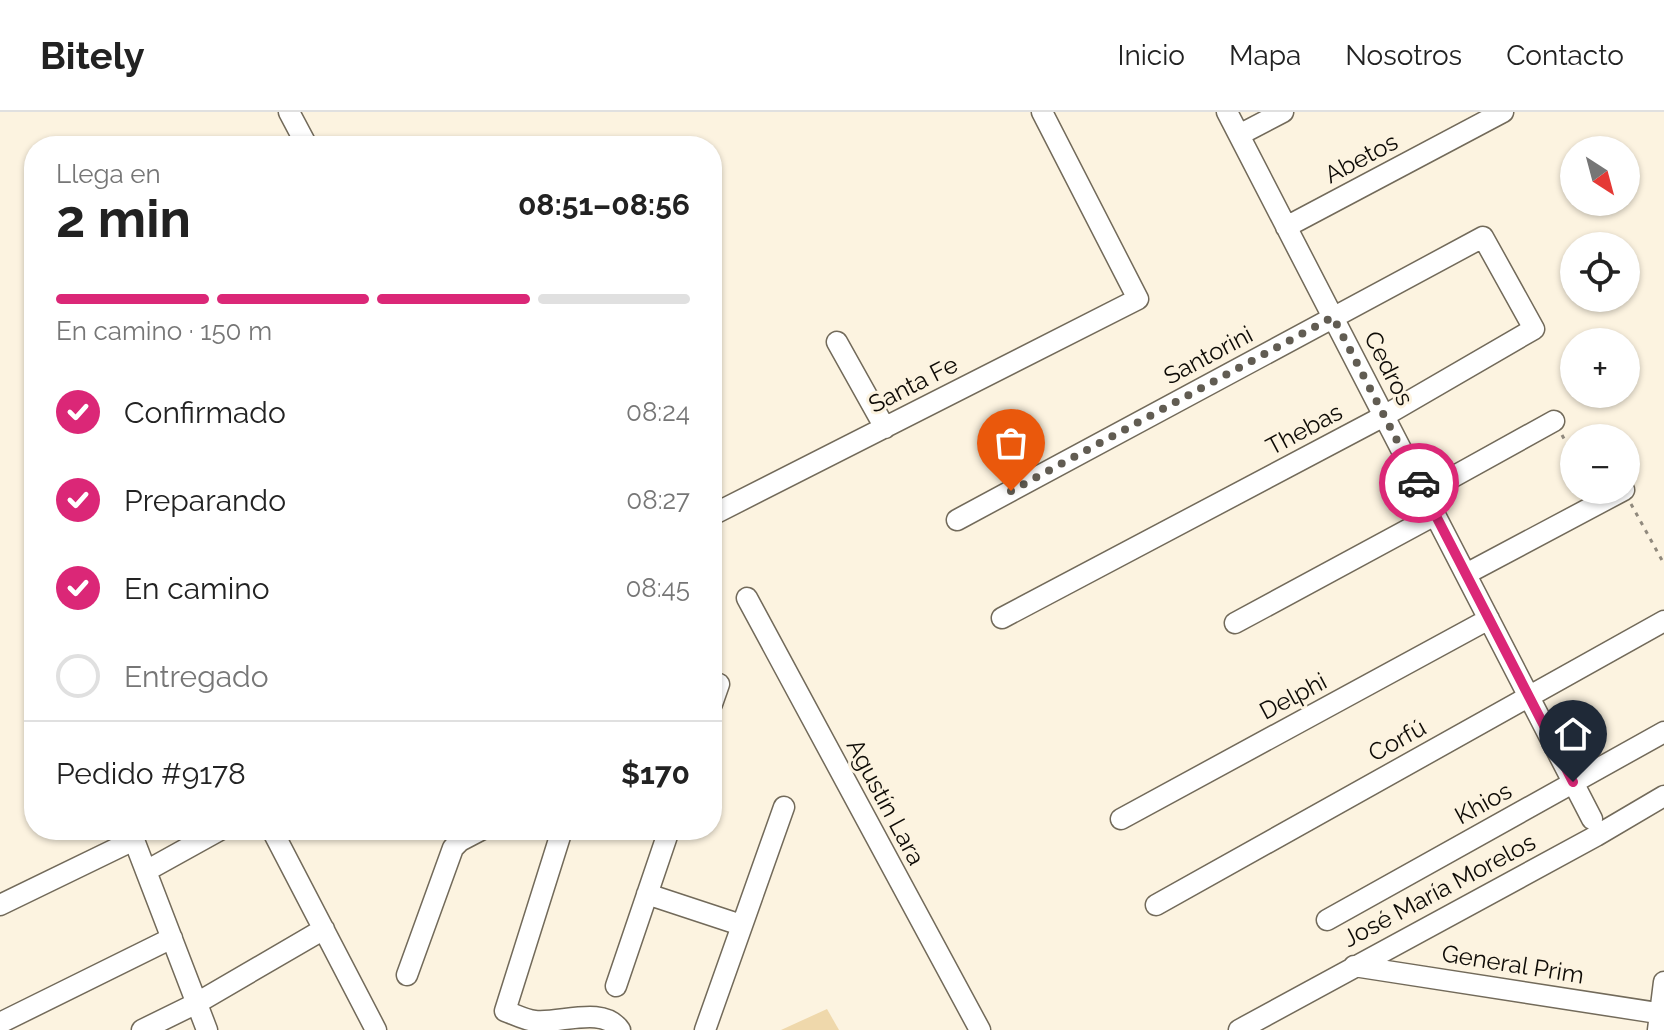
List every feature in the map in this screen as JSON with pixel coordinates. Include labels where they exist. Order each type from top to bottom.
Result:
[{"type":"street","points":[[289,112],[302,136]]},
{"type":"street","name":"Santa Fe","points":[[722,510],[1138,299],[1043,112]]},
{"type":"street","name":"Cedros","points":[[1227,112],[1592,819]]},
{"type":"street","points":[[1239,135],[1283,112]]},
{"type":"street","name":"Abetos","points":[[1286,227],[1503,112]]},
{"type":"street","name":"Santorini","points":[[957,520],[1483,237]]},
{"type":"street","name":"Thebas","points":[[1002,618],[1384,416],[1534,329],[1483,237]]},
{"type":"street","points":[[837,342],[885,428]]},
{"type":"street","points":[[1424,493],[1554,421]]},
{"type":"street","points":[[1466,574],[1598,504]]},
{"type":"street","points":[[1235,623],[1435,515]]},
{"type":"street","name":"Agustín Lara","points":[[747,598],[980,1030]]},
{"type":"street","name":"Delphi","points":[[1121,819],[1489,619]]},
{"type":"street","name":"Corfú","points":[[1156,905],[1664,621]]},
{"type":"street","name":"Khios","points":[[1327,920],[1664,732]]},
{"type":"street","name":"José María Morelos","points":[[1239,1030],[1664,796]]},
{"type":"street","points":[[705,1030],[784,807]]},
{"type":"street","points":[[0,905],[134,840],[207,1030]]},
{"type":"street","points":[[146,871],[202,840]]},
{"type":"street","points":[[277,840],[376,1030]]},
{"type":"street","points":[[407,975],[453,848],[462,840]]},
{"type":"street","points":[[556,840],[505,1011],[534,1021],[598,1016],[617,1025],[620,1030]]},
{"type":"street","points":[[616,986],[666,840]]},
{"type":"street","points":[[647,894],[741,925]]},
{"type":"street","points":[[142,1030],[197,1003],[324,929]]},
{"type":"street","points":[[0,1023],[172,938]]},
{"type":"street","name":"General Prim","points":[[1354,966],[1661,1019]]},
{"type":"street","points":[[1661,1019],[1664,982]]},
{"type":"path","points":[[1554,421],[1560,432]]},
{"type":"path","points":[[1632,504],[1664,564]]},
{"type":"shaded area","points":[[827,1009],[839,1030],[781,1030]]},
{"type":"way so far","points":[[1011,491],[1333,317],[1419,483]]},
{"type":"route","points":[[1419,483],[1573,782]]}]
